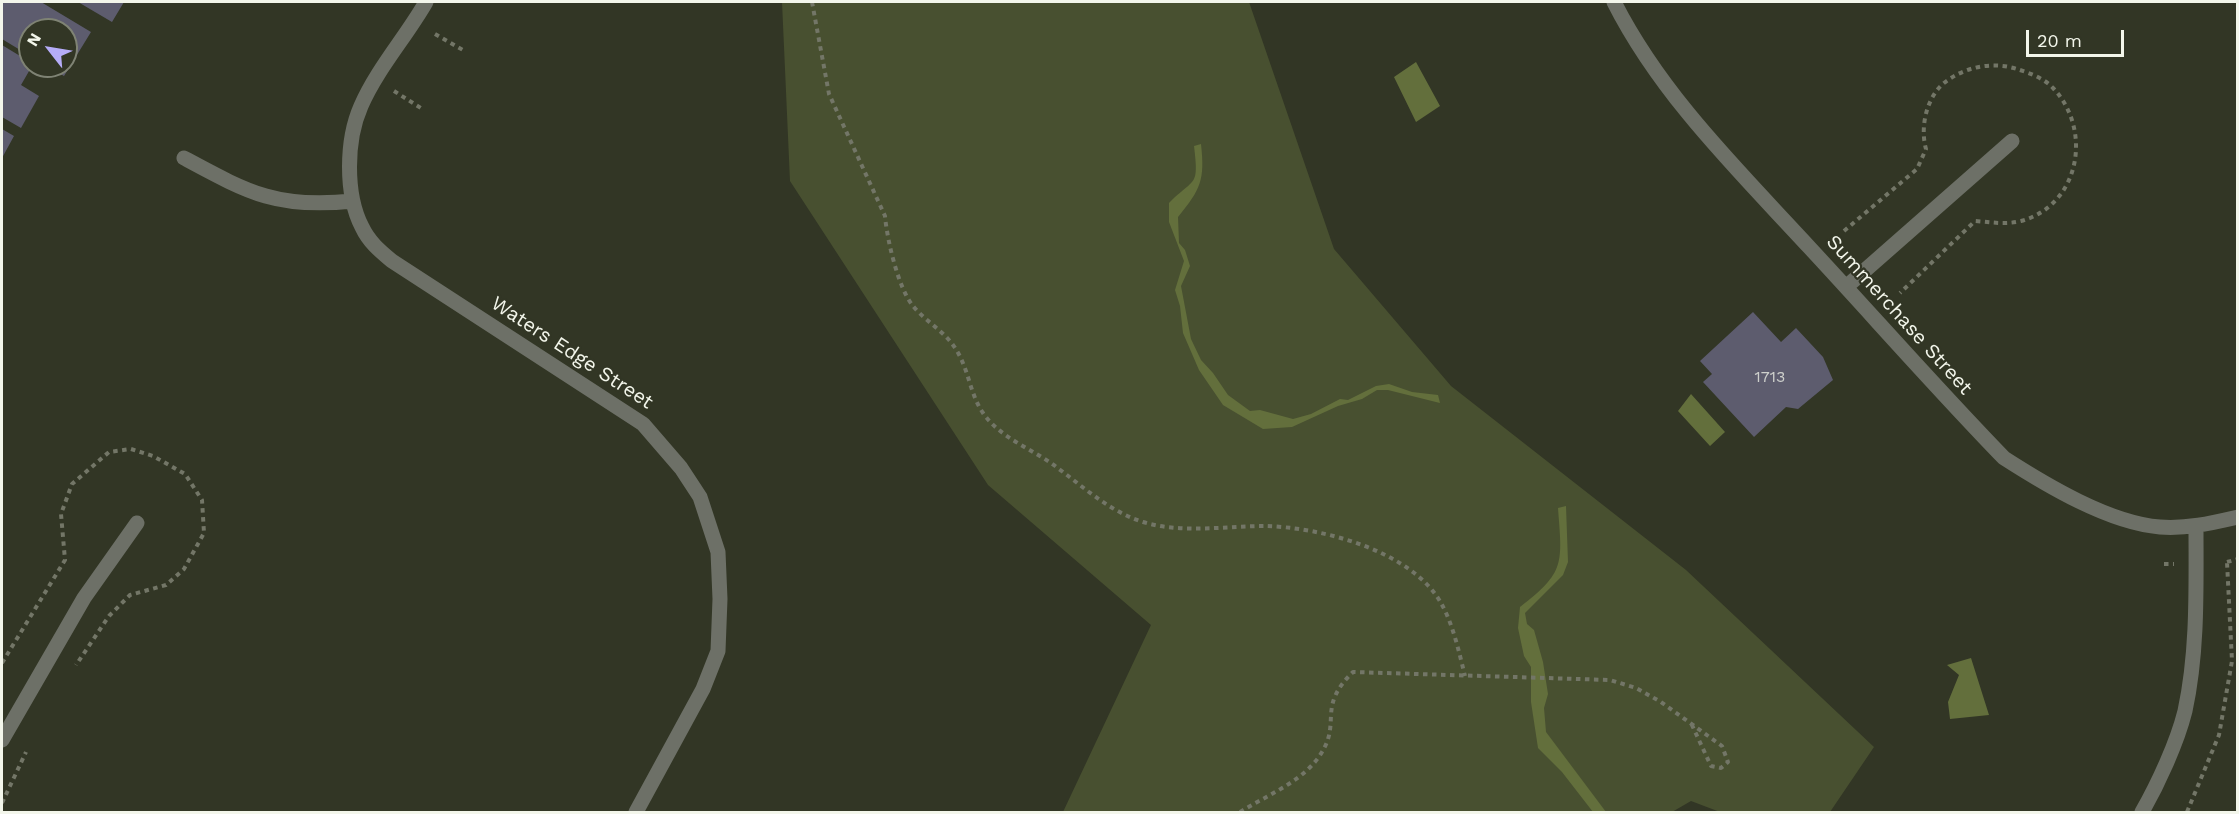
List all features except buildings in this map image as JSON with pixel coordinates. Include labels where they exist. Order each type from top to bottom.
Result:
[{"type":"street","name":"Waters Edge Street","points":[[426,2],[361,106],[352,138],[353,201],[362,226],[374,245],[392,261],[643,424],[681,468],[700,497],[718,552],[720,599],[717,651],[703,689],[636,813]]},
{"type":"street","name":"Summerchase Street","points":[[1614,2],[1633,39],[1654,72],[1740,173],[2004,458],[2057,493],[2117,516],[2158,527],[2196,526],[2238,517]]},
{"type":"street","points":[[1846,287],[2012,141]]},
{"type":"street","points":[[184,158],[241,189],[269,199],[313,205],[353,201]]},
{"type":"street","points":[[2,740],[84,598],[137,523]]},
{"type":"street","points":[[2142,813],[2153,792],[2184,712],[2195,608],[2196,526]]},
{"type":"path","points":[[812,2],[829,94],[885,216],[886,231],[901,283],[911,305],[946,336],[957,350],[966,370],[972,393],[994,427],[1059,469],[1102,503],[1144,522],[1189,529],[1267,526],[1315,533],[1375,550],[1415,572],[1431,588],[1448,618],[1465,676]]},
{"type":"path","points":[[414,22],[463,50]]},
{"type":"path","points":[[376,79],[424,110]]},
{"type":"path","points":[[2187,813],[2218,735],[2232,661],[2227,562]]},
{"type":"path","points":[[1240,813],[1313,765],[1324,750],[1331,700],[1338,687],[1353,672],[1610,680],[1636,688],[1691,723],[1722,746],[1728,762],[1721,768],[1711,766],[1691,723]]},
{"type":"shaded area","points":[[782,2],[1249,2],[1334,249],[1451,386],[1686,570],[1874,747],[1830,812],[1720,812],[1691,801],[1672,812],[1063,812],[1151,625],[988,485],[790,181]]},
{"type":"shaded area","points":[[1416,62],[1440,106],[1416,122],[1394,77]]},
{"type":"shaded area","points":[[1201,144],[1200,184],[1178,217],[1179,243],[1185,250],[1190,266],[1181,286],[1191,339],[1201,360],[1228,395],[1250,411],[1260,410],[1293,419],[1311,414],[1340,399],[1348,400],[1376,386],[1389,384],[1412,392],[1438,395],[1440,403],[1388,390],[1377,390],[1362,399],[1338,406],[1292,427],[1263,429],[1223,405],[1199,370],[1183,333],[1180,306],[1175,290],[1184,261],[1169,222],[1169,203],[1193,180],[1196,169],[1194,146]]},
{"type":"shaded area","points":[[1691,394],[1725,432],[1710,446],[1678,411]]},
{"type":"shaded area","points":[[1566,506],[1568,562],[1563,575],[1525,613],[1527,624],[1534,630],[1543,662],[1548,694],[1544,708],[1546,732],[1606,812],[1593,812],[1562,772],[1538,748],[1531,702],[1531,667],[1524,656],[1518,628],[1520,607],[1546,584],[1558,565],[1560,542],[1558,508]]},
{"type":"shaded area","points":[[1971,658],[1989,715],[1950,719],[1948,702],[1959,675],[1947,665]]}]
